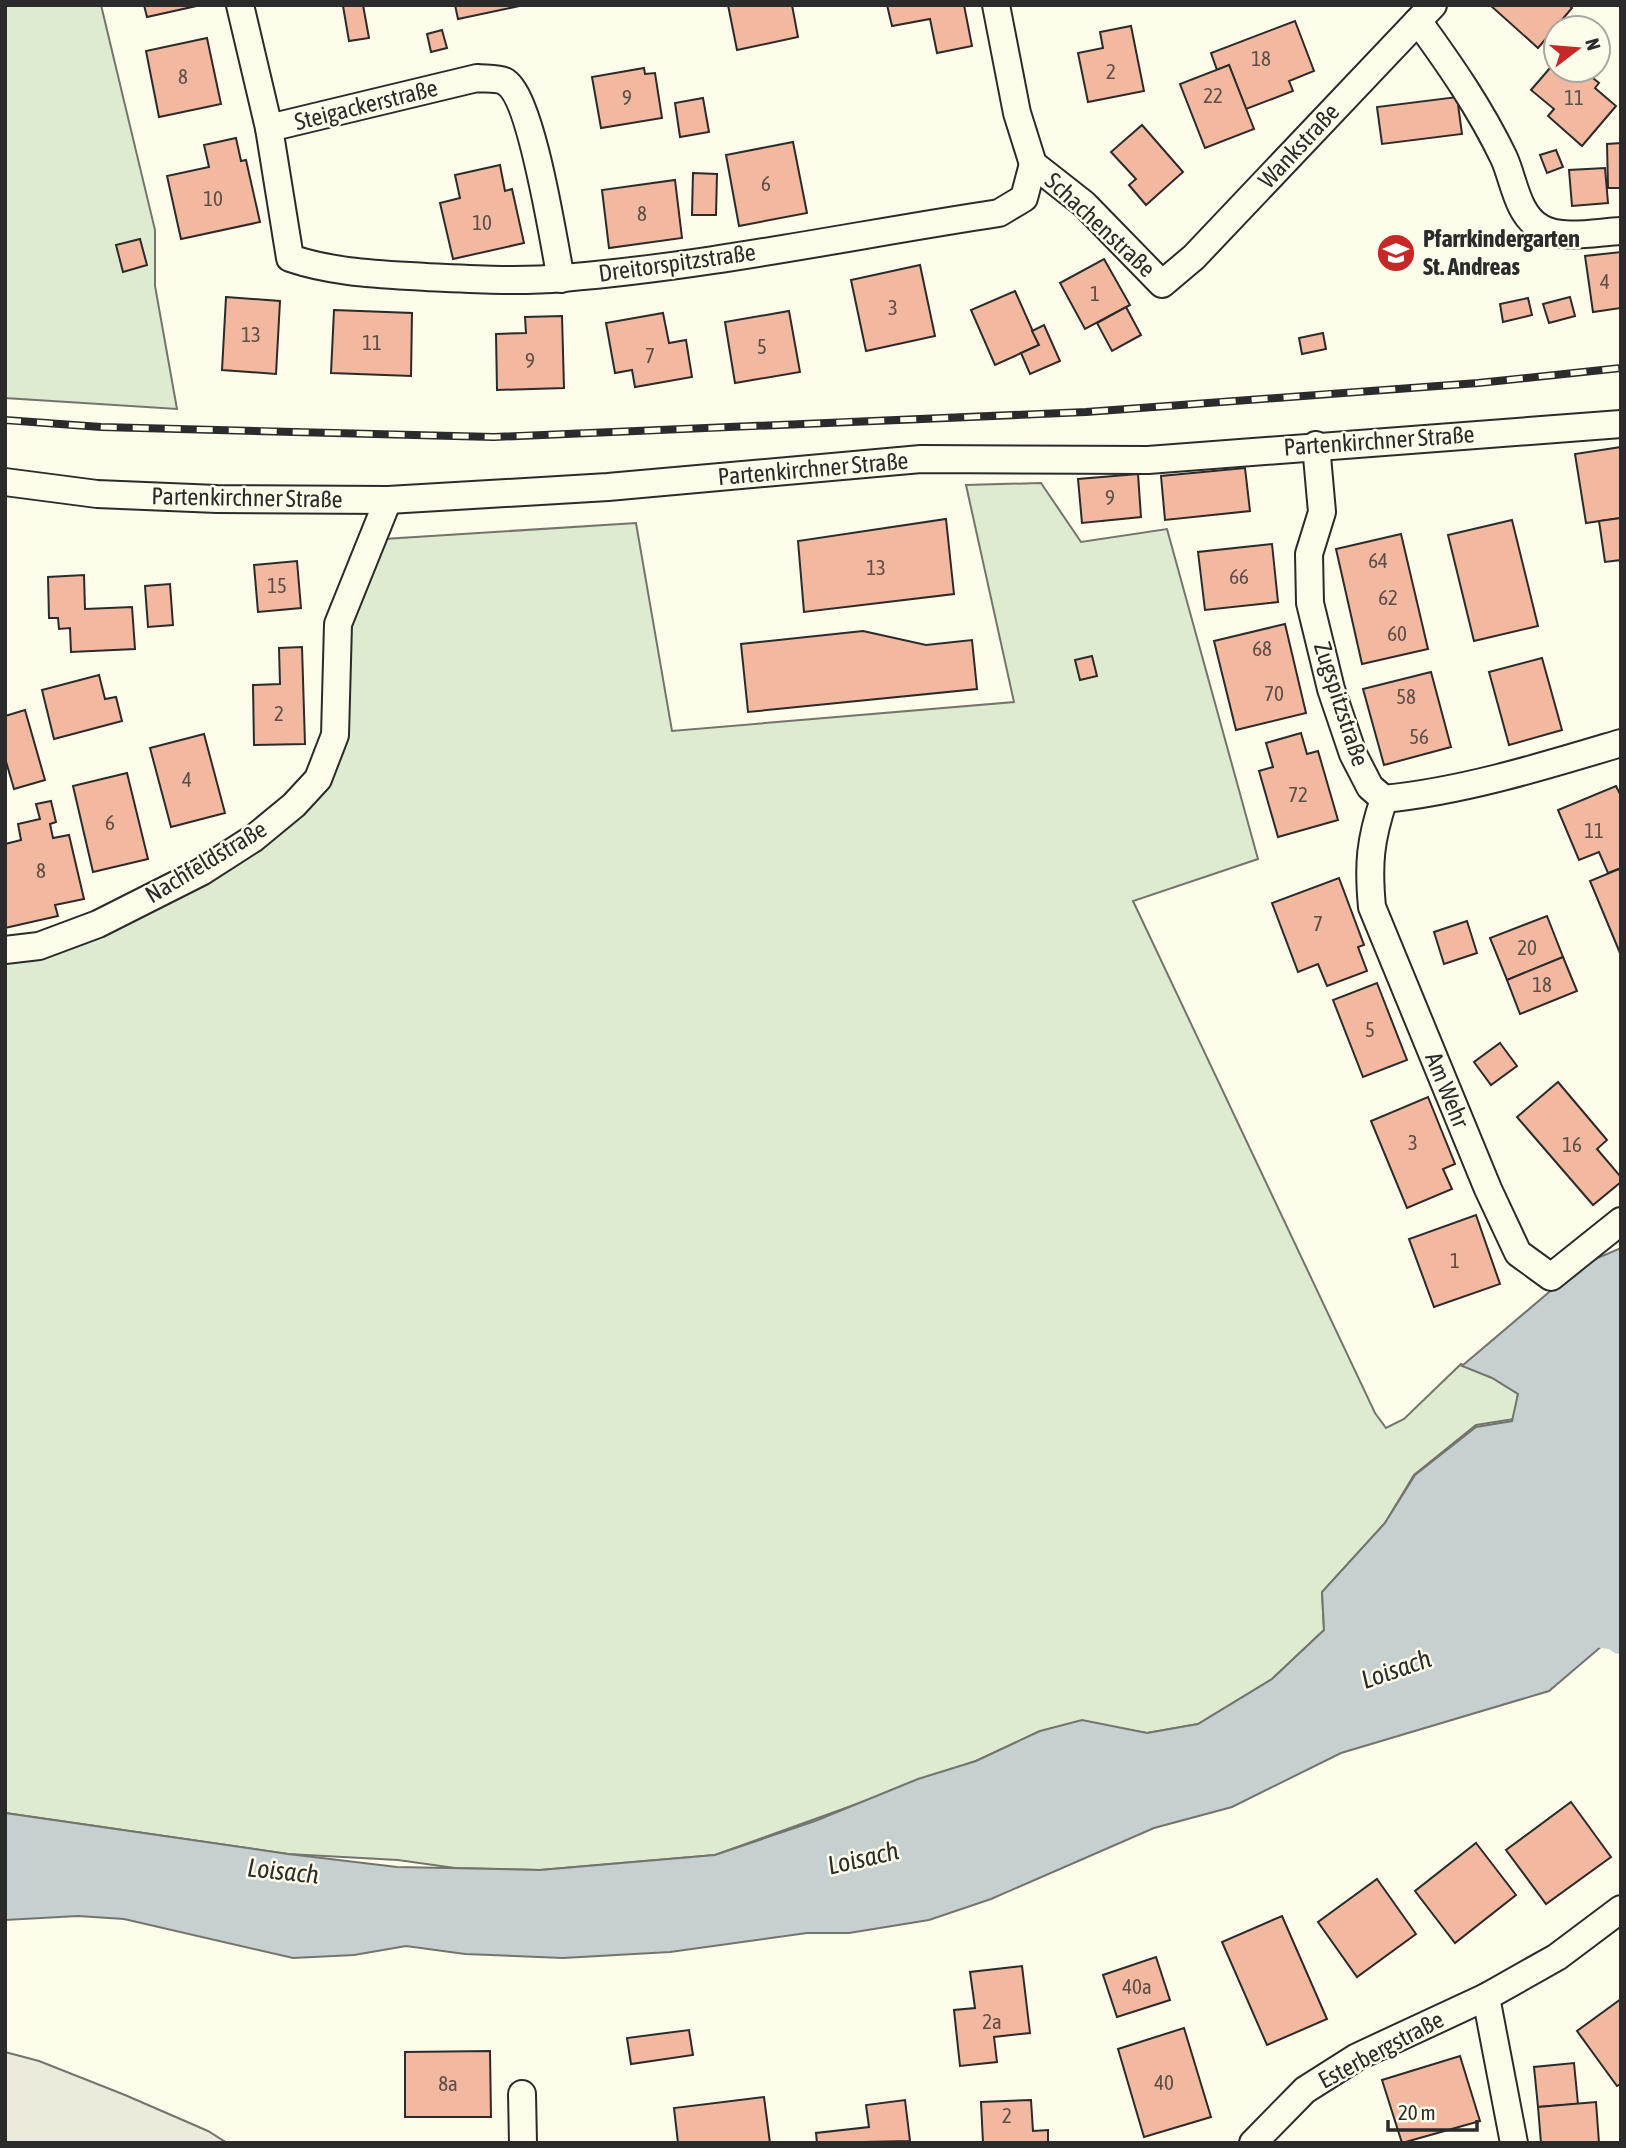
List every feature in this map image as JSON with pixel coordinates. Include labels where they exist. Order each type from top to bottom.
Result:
[{"type":"street","name":"Steigackerstraße","points":[[240,5],[269,128],[477,78],[505,82],[520,97],[538,165],[561,279]]},
{"type":"street","name":"Schachenstraße","points":[[996,5],[1017,113],[1033,163],[1084,204],[1162,284]]},
{"type":"street","points":[[1425,13],[1505,159],[1521,205],[1539,227],[1557,234],[1621,231]]},
{"type":"street","name":"Wankstraße","points":[[1162,284],[1194,257],[1425,13]]},
{"type":"street","name":"Dreitorspitzstraße","points":[[269,128],[290,258],[316,267],[373,274],[561,279],[681,264],[999,213],[1024,198],[1033,163]]},
{"type":"street","name":"Partenkirchner Straße","points":[[5,482],[97,494],[217,499],[388,500],[608,487],[921,459],[1148,460],[1316,445],[1621,424]]},
{"type":"street","name":"Zugspitzstraße","points":[[1316,445],[1322,512],[1309,554],[1310,603],[1331,689],[1353,754],[1370,787],[1384,799]]},
{"type":"street","name":"Nachfeldstraße","points":[[5,950],[39,946],[98,924],[201,872],[254,838],[295,805],[318,779],[335,735],[338,624],[388,500]]},
{"type":"street","points":[[1384,799],[1490,779],[1621,743]]},
{"type":"street","name":"Am Wehr","points":[[1384,799],[1372,833],[1368,868],[1372,907],[1488,1189],[1518,1253],[1551,1278],[1621,1220]]},
{"type":"street","name":"Esterbergstraße","points":[[1253,2143],[1305,2090],[1347,2064],[1486,1997],[1557,1957],[1621,1909]]},
{"type":"street","points":[[1486,1997],[1514,2143]]},
{"type":"street","points":[[522,2094],[523,2143]]},
{"type":"green space","points":[[5,5],[101,5],[155,230],[155,286],[177,409],[5,398]]},
{"type":"green space","points":[[1041,483],[1081,542],[1167,529],[1258,859],[1133,901],[1375,1413],[1386,1428],[1404,1419],[1461,1364],[1493,1378],[1518,1394],[1514,1419],[1476,1425],[1414,1475],[1385,1523],[1322,1592],[1324,1630],[1272,1679],[1198,1724],[1147,1733],[1118,1728],[1040,1731],[976,1761],[715,1855],[540,1870],[455,1868],[398,1860],[288,1854],[5,1813],[5,960],[42,955],[321,787],[347,634],[384,539],[636,523],[672,731],[1014,702],[966,485]]},
{"type":"shaded area","points":[[5,2052],[39,2061],[125,2095],[208,2131],[227,2143],[5,2143]]},
{"type":"water","name":"Loisach","points":[[1621,1248],[1621,1621],[1616,1634],[1549,1691],[1341,1753],[1232,1807],[1154,1828],[991,1899],[929,1920],[849,1933],[807,1933],[670,1952],[563,1958],[465,1954],[406,1946],[354,1955],[293,1958],[124,1919],[78,1916],[5,1920],[5,1813],[397,1867],[540,1870],[715,1855],[815,1821],[918,1779],[976,1761],[1040,1731],[1082,1720],[1147,1733],[1198,1724],[1272,1679],[1324,1630],[1322,1592],[1385,1523],[1415,1475],[1476,1427],[1512,1421],[1518,1394],[1492,1378],[1462,1366],[1581,1265]]},
{"type":"building","points":[[144,5],[201,5],[147,17]]},
{"type":"building","points":[[363,5],[369,38],[349,41],[343,6]]},
{"type":"building","points":[[455,5],[524,5],[458,19]]},
{"type":"building","points":[[728,5],[792,5],[798,37],[737,50]]},
{"type":"building","points":[[887,5],[964,5],[972,46],[937,53],[930,19],[892,26]]},
{"type":"building","points":[[1490,5],[1569,5],[1572,8],[1567,14],[1542,14],[1542,43],[1538,48]]},
{"type":"building","points":[[1295,21],[1314,71],[1289,81],[1293,91],[1246,109],[1229,65],[1217,70],[1211,53]]},
{"type":"building","points":[[1131,26],[1144,91],[1088,102],[1078,53],[1103,48],[1100,32]]},
{"type":"building","points":[[442,30],[447,48],[431,52],[427,34]]},
{"type":"building","points":[[207,38],[221,104],[159,117],[146,51]]},
{"type":"building","points":[[1229,65],[1254,129],[1205,148],[1180,84]]},
{"type":"building","points":[[644,68],[645,74],[655,73],[662,118],[601,128],[592,77]]},
{"type":"building","points":[[1542,77],[1542,84],[1598,84],[1595,88],[1616,106],[1582,146],[1548,116],[1554,109],[1531,90]]},
{"type":"building","points":[[1457,97],[1462,134],[1382,144],[1377,107]]},
{"type":"building","points":[[703,98],[709,132],[680,137],[675,103]]},
{"type":"building","points":[[1142,125],[1183,172],[1146,205],[1129,185],[1136,179],[1111,152]]},
{"type":"building","points":[[236,138],[241,161],[246,160],[260,222],[181,239],[167,176],[209,167],[204,145]]},
{"type":"building","points":[[793,142],[807,213],[739,226],[726,155]]},
{"type":"building","points":[[1621,143],[1621,188],[1608,188],[1607,144]]},
{"type":"building","points":[[1556,150],[1563,167],[1547,173],[1540,155]]},
{"type":"building","points":[[500,165],[505,191],[512,189],[524,243],[453,259],[440,203],[460,198],[455,175]]},
{"type":"building","points":[[1605,168],[1608,203],[1572,206],[1569,170]]},
{"type":"building","points":[[693,173],[717,174],[716,215],[692,215]]},
{"type":"building","points":[[675,180],[682,238],[609,248],[602,190]]},
{"type":"building","points":[[140,239],[147,265],[123,272],[116,245]]},
{"type":"building","points":[[1621,252],[1621,308],[1593,312],[1585,256]]},
{"type":"building","points":[[1104,259],[1130,305],[1085,329],[1060,283]]},
{"type":"building","points":[[920,265],[935,336],[866,351],[851,280]]},
{"type":"building","points":[[1015,291],[1039,345],[995,365],[971,310]]},
{"type":"building","points":[[226,297],[280,301],[276,374],[222,370]]},
{"type":"building","points":[[1570,297],[1575,316],[1549,323],[1543,304]]},
{"type":"building","points":[[1528,298],[1532,315],[1503,322],[1500,304]]},
{"type":"building","points":[[1126,307],[1141,335],[1112,351],[1097,323]]},
{"type":"building","points":[[334,310],[412,313],[411,376],[331,373]]},
{"type":"building","points":[[789,311],[800,372],[735,383],[725,322]]},
{"type":"building","points":[[663,313],[669,343],[686,340],[692,377],[635,387],[632,370],[615,373],[606,323]]},
{"type":"building","points":[[562,316],[564,388],[497,390],[496,334],[526,333],[525,317]]},
{"type":"building","points":[[1044,325],[1060,361],[1030,374],[1021,353],[1039,345],[1032,331]]},
{"type":"building","points":[[1323,333],[1326,349],[1302,354],[1299,338]]},
{"type":"building","points":[[1621,447],[1621,518],[1586,523],[1575,454]]},
{"type":"building","points":[[1245,468],[1250,511],[1165,520],[1161,476]]},
{"type":"building","points":[[1138,474],[1141,517],[1082,523],[1078,479]]},
{"type":"building","points":[[1621,518],[1621,560],[1605,562],[1599,521]]},
{"type":"building","points":[[946,519],[954,594],[804,612],[798,541]]},
{"type":"building","points":[[1512,520],[1538,626],[1474,641],[1448,535]]},
{"type":"building","points":[[1401,534],[1428,649],[1362,664],[1336,549]]},
{"type":"building","points":[[1272,544],[1278,602],[1205,610],[1198,552]]},
{"type":"building","points":[[297,561],[301,608],[258,612],[254,565]]},
{"type":"building","points":[[84,575],[85,609],[132,607],[135,649],[71,652],[70,628],[59,629],[58,618],[49,618],[48,577]]},
{"type":"building","points":[[170,584],[173,625],[148,627],[145,586]]},
{"type":"building","points":[[1285,624],[1306,713],[1236,730],[1214,641]]},
{"type":"building","points":[[863,631],[926,645],[972,640],[977,689],[748,712],[741,644]]},
{"type":"building","points":[[302,647],[305,744],[254,745],[253,685],[280,684],[279,648]]},
{"type":"building","points":[[1092,656],[1097,676],[1080,680],[1075,660]]},
{"type":"building","points":[[1542,658],[1562,730],[1509,745],[1489,672]]},
{"type":"building","points":[[1431,672],[1451,747],[1384,765],[1363,689]]},
{"type":"building","points":[[99,675],[105,699],[116,697],[122,721],[54,739],[42,690]]},
{"type":"building","points":[[25,710],[45,780],[14,789],[5,758],[5,716]]},
{"type":"building","points":[[1301,733],[1307,754],[1318,751],[1338,820],[1278,837],[1259,771],[1273,767],[1266,743]]},
{"type":"building","points":[[204,734],[225,813],[171,827],[150,748]]},
{"type":"building","points":[[127,773],[148,859],[93,872],[73,786]]},
{"type":"building","points":[[1616,786],[1621,796],[1621,868],[1608,873],[1599,852],[1579,860],[1558,810]]},
{"type":"building","points":[[51,801],[56,822],[50,824],[53,838],[69,835],[84,899],[55,905],[58,916],[5,928],[5,844],[21,840],[18,824],[40,819],[36,804]]},
{"type":"building","points":[[1619,869],[1621,873],[1620,953],[1590,881]]},
{"type":"building","points":[[1339,878],[1364,945],[1358,947],[1367,971],[1327,986],[1318,964],[1298,972],[1272,903]]},
{"type":"building","points":[[1547,916],[1563,957],[1507,980],[1490,938]]},
{"type":"building","points":[[1467,921],[1477,953],[1444,964],[1434,932]]},
{"type":"building","points":[[1563,957],[1577,991],[1520,1014],[1507,980]]},
{"type":"building","points":[[1377,983],[1407,1060],[1363,1077],[1333,1000]]},
{"type":"building","points":[[1500,1043],[1517,1066],[1491,1085],[1474,1062]]},
{"type":"building","points":[[1558,1082],[1607,1140],[1597,1149],[1621,1177],[1621,1182],[1593,1205],[1517,1117]]},
{"type":"building","points":[[1428,1097],[1455,1164],[1443,1169],[1452,1189],[1407,1208],[1371,1121]]},
{"type":"building","points":[[1476,1215],[1500,1284],[1434,1307],[1409,1239]]},
{"type":"building","points":[[1571,1802],[1611,1857],[1546,1904],[1506,1850]]},
{"type":"building","points":[[1476,1843],[1516,1895],[1455,1943],[1415,1891]]},
{"type":"building","points":[[1377,1879],[1416,1934],[1357,1977],[1318,1922]]},
{"type":"building","points":[[1282,1916],[1327,2019],[1267,2045],[1222,1942]]},
{"type":"building","points":[[1156,1957],[1170,2000],[1117,2017],[1103,1975]]},
{"type":"building","points":[[1022,1966],[1030,2033],[994,2037],[997,2062],[960,2066],[954,2010],[975,2008],[970,1972]]},
{"type":"building","points":[[1621,1999],[1621,2084],[1617,2086],[1577,2031]]},
{"type":"building","points":[[1184,2028],[1211,2117],[1144,2137],[1118,2049]]},
{"type":"building","points":[[689,2030],[693,2055],[631,2064],[627,2038]]},
{"type":"building","points":[[490,2051],[491,2117],[405,2117],[405,2052]]},
{"type":"building","points":[[1460,2056],[1480,2121],[1402,2143],[1382,2080]]},
{"type":"building","points":[[1574,2063],[1578,2104],[1538,2107],[1534,2067]]},
{"type":"building","points":[[764,2097],[770,2143],[678,2143],[674,2108]]},
{"type":"building","points":[[905,2100],[910,2141],[817,2143],[816,2133],[869,2127],[866,2105]]},
{"type":"building","points":[[1031,2100],[1033,2131],[1048,2130],[1048,2143],[983,2143],[981,2102]]},
{"type":"building","points":[[1596,2102],[1599,2143],[1541,2143],[1538,2107]]},
{"type":"waterway","points":[[1573,1628],[1616,1634],[1621,1638]]},
{"type":"railway","points":[[5,420],[101,427],[494,437],[1086,412],[1478,383],[1621,368]]},
{"type":"place","name":"Pfarrkindergarten St. Andreas","points":[[1396,253]]}]
